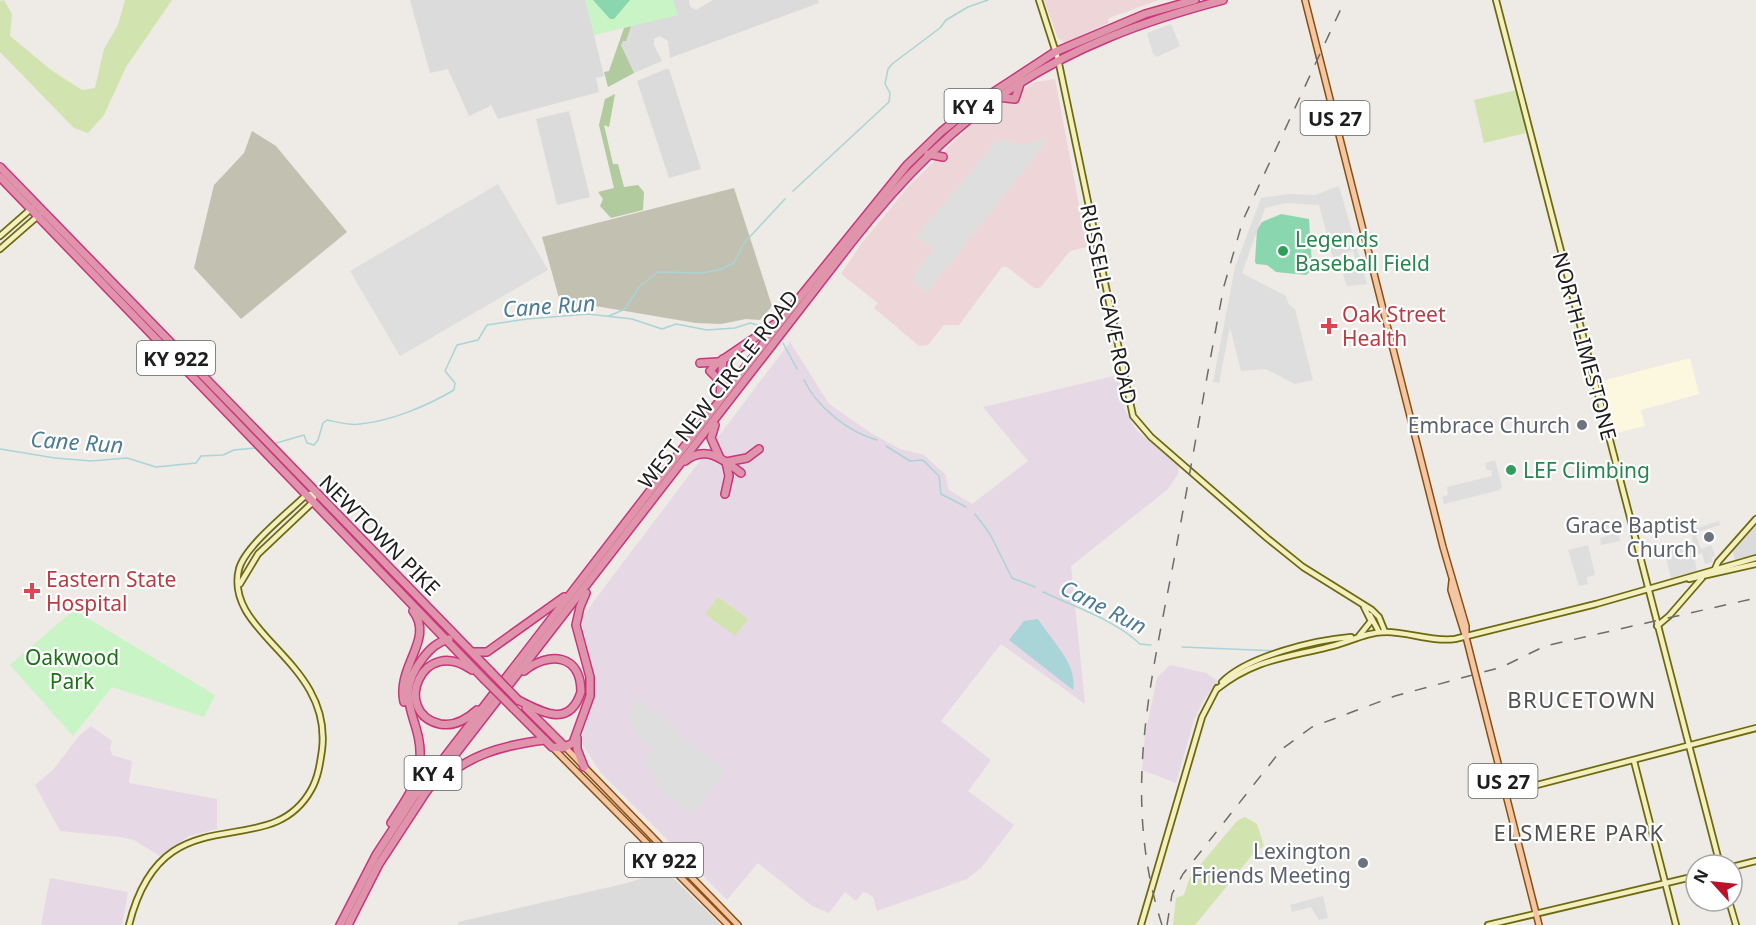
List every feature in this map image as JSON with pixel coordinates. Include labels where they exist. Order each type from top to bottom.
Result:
[{"type":"highway","name":"WEST NEW CIRCLE ROAD","points":[[348,925],[379,864],[418,804],[718,416],[900,172],[941,132],[993,91],[1056,56],[1140,16],[1195,0]]},
{"type":"highway","name":"WEST NEW CIRCLE ROAD","points":[[340,925],[376,855],[414,797],[788,312],[848,241],[928,154],[997,97],[1056,56],[1140,24],[1223,0]]},
{"type":"highway","points":[[997,97],[1015,99],[1021,81]]},
{"type":"highway","points":[[928,154],[943,157],[940,143]]},
{"type":"highway","name":"NEWTOWN PIKE","points":[[0,167],[170,353],[552,747]]},
{"type":"highway","name":"NEWTOWN PIKE","points":[[0,177],[34,206]]},
{"type":"highway","name":"NEWTOWN PIKE","points":[[40,213],[565,747]]},
{"type":"highway","points":[[700,363],[721,360],[767,331],[788,312]]},
{"type":"highway","points":[[170,353],[189,362]]},
{"type":"highway","points":[[719,403],[722,383],[721,360]]},
{"type":"highway","points":[[718,416],[712,431],[713,445],[724,460],[741,474]]},
{"type":"highway","points":[[678,467],[690,457],[706,453],[713,445]]},
{"type":"highway","points":[[706,453],[724,460],[747,458],[759,449]]},
{"type":"highway","points":[[724,460],[729,476],[725,494]]},
{"type":"highway","points":[[552,747],[565,747],[573,743],[590,696],[591,683],[576,626],[580,607],[592,580]]},
{"type":"highway","points":[[397,589],[416,615],[421,628],[402,682],[404,703],[415,729]]},
{"type":"highway","points":[[472,652],[487,652],[571,592]]},
{"type":"highway","points":[[376,855],[379,844],[416,777],[420,759],[407,695],[409,680],[429,651],[446,640],[460,640]]},
{"type":"highway","points":[[511,683],[534,663],[551,658],[568,662],[579,677],[579,698],[571,708],[560,714],[542,713],[518,700]]},
{"type":"highway","points":[[484,679],[455,662],[436,662],[419,676],[415,691],[416,702],[427,718],[436,723],[451,724],[471,715],[494,693]]},
{"type":"highway","points":[[577,735],[577,749],[584,767]]},
{"type":"highway","points":[[418,804],[453,770],[472,758],[506,747],[545,740]]},
{"type":"main road","name":"US 27","points":[[1305,0],[1452,579],[1454,600],[1466,637],[1539,925]]},
{"type":"main road","name":"NEWTOWN PIKE","points":[[552,747],[728,925]]},
{"type":"main road","name":"NEWTOWN PIKE","points":[[565,747],[738,925]]},
{"type":"street","name":"RUSSELL CAVE ROAD","points":[[1039,0],[1056,56],[1133,416],[1151,437],[1267,538],[1303,567],[1379,617],[1385,632]]},
{"type":"street","name":"NORTH LIMESTONE","points":[[1496,0],[1717,853]]},
{"type":"street","points":[[0,236],[34,206]]},
{"type":"street","points":[[0,249],[40,213]]},
{"type":"street","points":[[129,924],[142,885],[168,855],[184,844],[208,835],[267,826],[280,820],[305,799],[318,773],[323,733],[318,705],[303,676],[248,614],[240,597],[239,569],[246,555],[306,495],[315,493],[313,502],[258,554],[240,584]]},
{"type":"street","points":[[1715,569],[1718,562],[1756,519]]},
{"type":"street","points":[[1142,925],[1202,717],[1217,689],[1234,671],[1258,659],[1327,641],[1379,632],[1436,640],[1466,637],[1648,590],[1756,558]]},
{"type":"street","points":[[1686,579],[1702,578],[1756,564]]},
{"type":"street","points":[[1657,626],[1702,578]]},
{"type":"street","points":[[1366,608],[1379,632]]},
{"type":"street","points":[[1359,636],[1371,621],[1366,608]]},
{"type":"street","points":[[1506,793],[1756,729]]},
{"type":"street","points":[[1634,761],[1676,925]]},
{"type":"street","points":[[1488,925],[1684,879]]},
{"type":"shaded area","points":[[410,0],[689,0],[690,7],[696,10],[713,0],[818,0],[819,3],[670,58],[668,41],[659,36],[654,39],[654,45],[662,61],[634,73],[621,45],[631,26],[594,35],[604,76],[596,78],[599,92],[498,119],[490,103],[490,106],[469,116],[448,69],[430,73]]},
{"type":"shaded area","points":[[1044,0],[1159,0],[1109,18],[1108,23],[1065,43],[1058,38]]},
{"type":"shaded area","points":[[1171,24],[1180,46],[1157,57],[1153,54],[1147,33]]},
{"type":"shaded area","points":[[669,69],[701,169],[669,178],[637,81]]},
{"type":"shaded area","points":[[1055,79],[1087,247],[1070,251],[1040,288],[1034,288],[1007,267],[1002,267],[959,325],[944,325],[928,345],[919,346],[874,308],[878,303],[841,274],[861,244],[908,187],[974,122],[1035,82]]},
{"type":"shaded area","points":[[569,111],[590,197],[557,205],[536,119]]},
{"type":"shaded area","points":[[252,131],[276,146],[347,232],[241,319],[194,268],[214,185],[244,153]]},
{"type":"shaded area","points":[[1000,139],[1023,145],[1042,139],[1046,142],[927,293],[913,281],[916,271],[934,250],[916,236]]},
{"type":"shaded area","points":[[498,184],[548,270],[400,356],[350,271]]},
{"type":"shaded area","points":[[1339,186],[1367,284],[1347,286],[1343,274],[1358,270],[1353,250],[1333,258],[1319,205],[1287,203],[1265,208],[1242,273],[1286,296],[1289,305],[1295,309],[1313,380],[1295,384],[1266,369],[1241,371],[1230,327],[1219,383],[1213,382],[1235,267],[1261,198],[1288,194],[1315,195]]},
{"type":"shaded area","points":[[734,188],[772,306],[760,320],[746,319],[721,324],[696,323],[595,306],[562,309],[542,237]]},
{"type":"shaded area","points":[[790,342],[829,404],[871,433],[900,449],[924,455],[945,474],[949,490],[972,504],[1028,461],[983,407],[1118,375],[1125,410],[1136,430],[1179,465],[1178,474],[1167,490],[1071,566],[1085,704],[1001,644],[941,721],[991,760],[968,791],[1014,825],[981,868],[967,879],[877,911],[873,897],[867,893],[863,892],[856,901],[845,892],[829,913],[812,906],[758,863],[727,900],[600,772],[581,742],[592,701],[595,678],[581,618]]},
{"type":"shaded area","points":[[1690,358],[1699,394],[1641,410],[1645,426],[1612,434],[1598,382]]},
{"type":"shaded area","points":[[1495,460],[1502,486],[1500,490],[1444,504],[1442,497],[1448,495],[1447,487],[1492,476],[1491,470],[1487,471],[1485,463]]},
{"type":"shaded area","points":[[1619,518],[1624,524],[1618,528],[1620,541],[1601,545],[1600,538],[1606,536],[1605,526]]},
{"type":"shaded area","points":[[1719,521],[1720,525],[1695,533],[1701,549],[1711,545],[1715,556],[1711,557],[1713,562],[1705,564],[1702,553],[1694,556],[1697,571],[1671,578],[1664,550],[1693,542],[1691,530]]},
{"type":"shaded area","points":[[1756,522],[1756,555],[1735,560],[1732,549]]},
{"type":"shaded area","points":[[1588,545],[1595,575],[1587,577],[1588,584],[1579,586],[1568,550]]},
{"type":"shaded area","points":[[1170,665],[1206,673],[1218,681],[1203,701],[1194,720],[1176,783],[1142,770],[1145,735],[1157,678]]},
{"type":"shaded area","points":[[639,698],[680,731],[678,734],[726,770],[692,815],[653,785],[658,777],[643,764],[653,750],[635,736],[628,712]]},
{"type":"shaded area","points":[[91,726],[112,741],[110,747],[112,755],[132,761],[129,783],[217,799],[217,829],[189,836],[160,856],[134,840],[60,831],[35,785],[53,770],[80,735]]},
{"type":"shaded area","points":[[666,871],[721,925],[458,925],[458,922],[627,883]]},
{"type":"shaded area","points":[[50,878],[128,892],[122,925],[41,925]]},
{"type":"shaded area","points":[[1323,896],[1328,918],[1319,920],[1311,907],[1292,912],[1290,905]]},
{"type":"green space","points":[[4,0],[12,14],[10,36],[51,70],[82,90],[95,88],[104,49],[118,25],[125,0],[172,0],[126,67],[104,115],[88,133],[74,128],[0,52],[0,1]]},
{"type":"green space","points":[[585,0],[673,0],[678,15],[594,35]]},
{"type":"green space","points":[[593,0],[630,0],[614,19],[610,19]]},
{"type":"green space","points":[[631,26],[626,41],[623,41],[621,45],[634,73],[608,87],[604,72],[609,71],[624,28]]},
{"type":"green space","points":[[1517,90],[1526,133],[1484,143],[1474,100]]},
{"type":"green space","points":[[615,94],[609,127],[604,125],[613,164],[618,164],[624,187],[638,185],[644,192],[643,210],[611,218],[600,206],[603,199],[598,192],[614,188],[599,125],[605,99]]},
{"type":"green space","name":"Legends Baseball Field","points":[[1281,214],[1309,219],[1312,270],[1306,275],[1276,272],[1267,265],[1256,264],[1257,230],[1262,222]]},
{"type":"green space","points":[[718,597],[748,619],[735,636],[705,614]]},
{"type":"green space","name":"Oakwood Park","points":[[74,610],[215,695],[204,717],[112,687],[73,736],[10,665]]},
{"type":"green space","points":[[1245,817],[1257,824],[1264,846],[1253,854],[1195,925],[1173,925],[1176,898],[1184,895],[1190,877],[1237,821]]},
{"type":"water","points":[[1038,619],[1068,662],[1073,690],[1009,640],[1024,621]]},
{"type":"waterway","points":[[793,191],[889,102],[890,93],[885,84],[888,69],[892,64],[940,28],[946,20],[968,7],[988,0]]},
{"type":"waterway","points":[[609,316],[625,309],[640,286],[658,272],[700,273],[719,270],[734,263],[744,243],[785,199]]},
{"type":"waterway","name":"Cane Run","points":[[273,444],[304,435],[307,443],[314,445],[318,440],[323,423],[327,420],[344,424],[384,420],[421,407],[454,390],[455,383],[445,371],[457,345],[478,340],[487,325],[588,314],[632,319],[662,329],[676,324],[707,330],[735,328],[750,323],[761,326]]},
{"type":"waterway","name":"Cane Run","points":[[783,343],[797,369]]},
{"type":"waterway","name":"Cane Run","points":[[804,380],[817,400],[834,417],[855,431],[877,440]]},
{"type":"waterway","name":"Cane Run","points":[[886,446],[910,461],[923,460],[939,476],[941,494],[966,507]]},
{"type":"waterway","name":"Cane Run","points":[[0,449],[91,461],[127,458],[156,467],[196,463],[201,456],[223,455],[234,450],[255,448]]},
{"type":"waterway","name":"Cane Run","points":[[975,514],[990,534],[1012,578],[1035,587]]},
{"type":"waterway","name":"Cane Run","points":[[1043,592],[1107,621],[1140,644],[1151,645]]},
{"type":"waterway","name":"Cane Run","points":[[1182,647],[1278,651]]},
{"type":"railway","points":[[1162,925],[1150,877],[1143,829],[1144,737],[1158,644],[1224,286],[1243,220],[1345,0]]},
{"type":"railway","points":[[1167,925],[1172,894],[1183,874],[1282,749],[1312,727],[1395,696],[1502,667],[1545,646],[1756,598]]},
{"type":"place","name":"Legends Baseball Field","points":[[1283,251]]},
{"type":"place","name":"Oak Street Health","points":[[1329,326]]},
{"type":"place","name":"Embrace Church","points":[[1582,425]]},
{"type":"place","name":"LEF Climbing","points":[[1511,470]]},
{"type":"place","name":"Grace Baptist Church","points":[[1709,537]]},
{"type":"place","name":"Eastern State Hospital","points":[[32,591]]},
{"type":"place","name":"Lexington Friends Meeting","points":[[1363,863]]},
{"type":"district","name":"BRUCETOWN","points":[[1582,699]]},
{"type":"district","name":"ELSMERE PARK","points":[[1579,832]]}]
